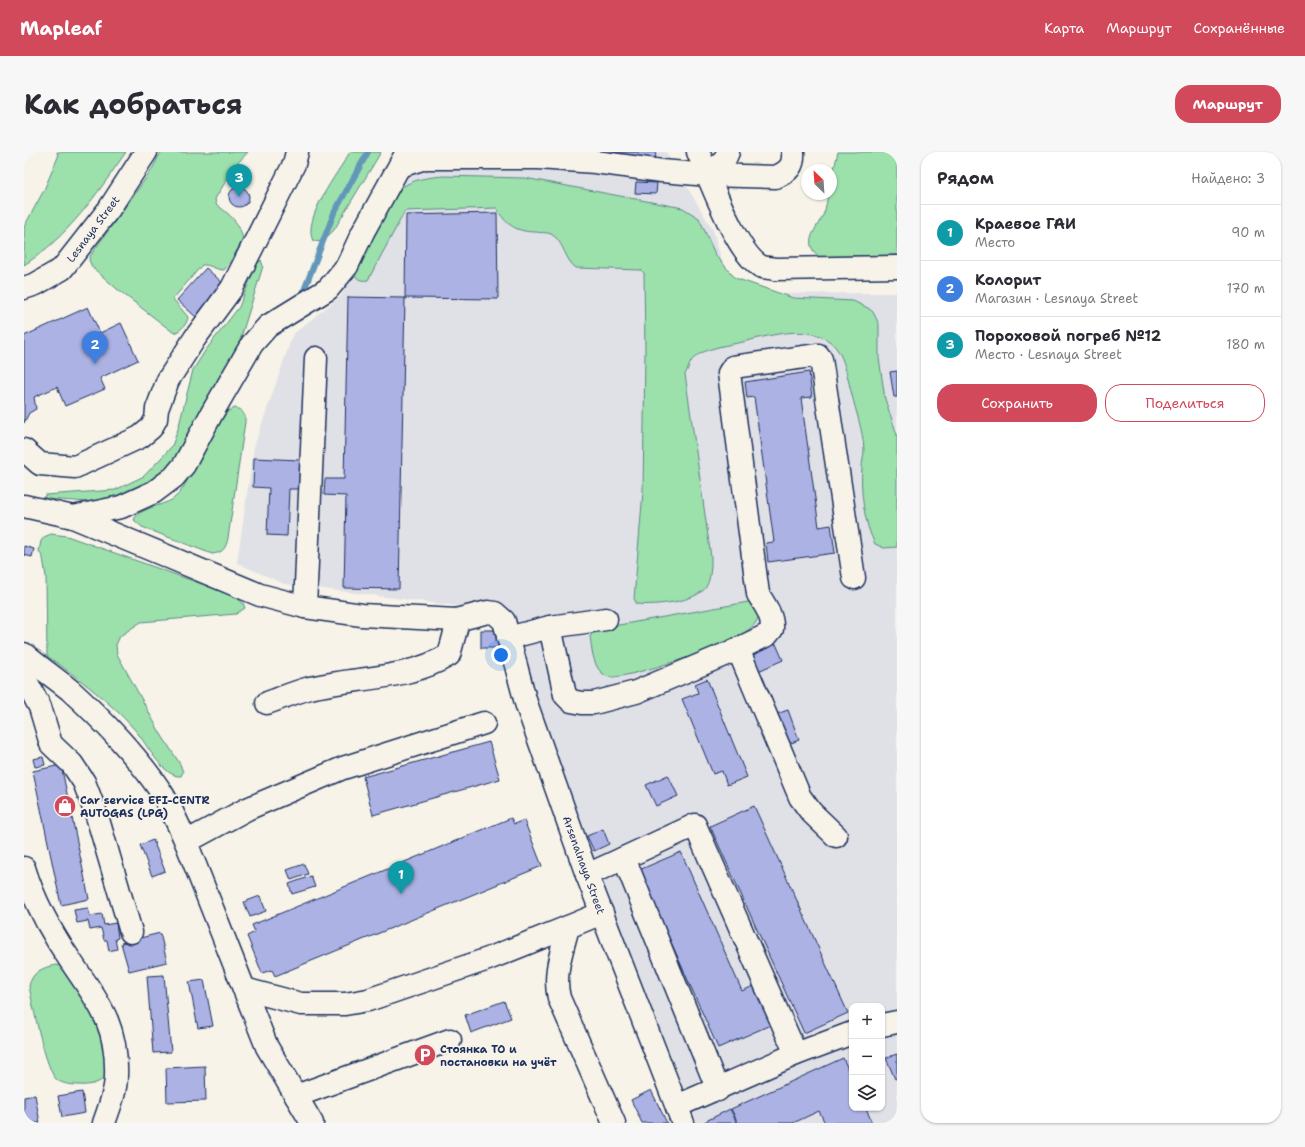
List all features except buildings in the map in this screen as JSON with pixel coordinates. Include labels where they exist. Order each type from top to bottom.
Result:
[{"type":"street","name":"Lesnaya Street","points":[[24,288],[36,284],[62,269],[109,209],[146,152]]},
{"type":"street","points":[[24,450],[40,464],[75,467],[140,437],[150,428],[156,420],[157,409],[168,380],[195,338],[232,288],[294,164],[297,152]]},
{"type":"street","points":[[698,152],[734,232],[747,254],[761,266],[775,269],[897,266]]},
{"type":"street","points":[[708,175],[724,161],[728,152]]},
{"type":"street","points":[[73,517],[121,507],[154,492],[174,477],[191,454],[212,413],[252,344],[268,326],[328,289],[347,266],[363,232],[403,159],[538,158],[595,162],[662,171],[708,175],[776,177],[790,168],[794,161],[793,152]]},
{"type":"street","points":[[550,627],[565,695],[571,701],[582,703],[594,703],[636,692],[738,649],[767,634],[772,629],[773,623],[766,606],[758,594],[729,373],[733,367],[818,355],[821,359],[854,578]]},
{"type":"street","points":[[305,607],[316,358]]},
{"type":"street","points":[[24,506],[73,517],[260,595],[305,607],[362,615],[456,620],[456,629],[449,655],[440,661],[393,675],[309,688],[266,703]]},
{"type":"street","name":"Arsenalnaya Street","points":[[456,620],[488,612],[495,613],[504,621],[526,703],[587,875],[680,1115]]},
{"type":"street","points":[[508,638],[550,627],[606,619]]},
{"type":"street","points":[[738,649],[800,797],[811,812],[836,836]]},
{"type":"street","points":[[24,654],[96,714],[127,748],[162,794],[186,842],[267,1047],[310,1122]]},
{"type":"street","points":[[24,677],[40,707],[51,744],[63,754],[78,771],[91,799],[131,932]]},
{"type":"street","points":[[186,842],[247,809],[343,768],[484,723]]},
{"type":"street","points":[[587,875],[695,825],[796,1054]]},
{"type":"street","points":[[624,858],[718,1090]]},
{"type":"street","points":[[24,868],[52,931],[93,993],[103,1010],[113,1034],[116,1076],[115,1090],[104,1123]]},
{"type":"street","points":[[244,989],[301,1004],[345,1004],[368,1000],[488,959],[602,913]]},
{"type":"street","points":[[568,927],[557,972],[556,986],[559,998],[614,1123]]},
{"type":"street","points":[[885,1024],[897,1022]]},
{"type":"street","points":[[680,1115],[718,1090],[796,1054],[849,1034]]},
{"type":"street","points":[[296,1096],[450,1040]]},
{"type":"shaded area","points":[[416,152],[666,152],[713,230],[731,294],[897,293],[897,1123],[697,1123],[496,611],[284,584],[237,563],[254,447],[293,334],[341,296],[400,164]]},
{"type":"green space","points":[[57,152],[126,152],[81,214],[40,254],[24,265],[24,227],[44,190],[58,157]]},
{"type":"green space","points":[[161,152],[248,152],[235,166],[215,199],[216,204],[234,219],[242,234],[243,240],[224,270],[208,265],[202,265],[173,299],[188,317],[184,326],[174,333],[117,289],[92,267],[89,260],[90,256],[151,171]]},
{"type":"green space","points":[[350,152],[381,152],[334,230],[322,242],[313,241],[311,231],[312,220],[330,183]]},
{"type":"green space","points":[[838,152],[897,152],[897,255],[820,257],[814,252],[811,246],[812,236],[824,213],[827,200],[837,200],[837,164],[835,164]]},
{"type":"green space","points":[[443,176],[525,178],[683,208],[699,218],[715,254],[735,278],[793,298],[853,301],[873,312],[879,324],[879,358],[885,399],[897,435],[897,547],[884,548],[875,544],[868,526],[862,486],[864,449],[862,435],[845,368],[839,352],[831,342],[820,336],[808,333],[794,332],[767,336],[717,347],[698,355],[690,363],[685,374],[711,557],[710,576],[706,587],[694,596],[674,602],[637,604],[634,599],[643,491],[645,352],[644,273],[641,270],[576,268],[569,260],[559,241],[555,237],[549,233],[529,232],[517,229],[504,219],[497,208],[405,211],[368,280],[358,279],[354,274],[393,195],[398,190],[410,183],[422,179]]},
{"type":"green space","points":[[261,260],[263,266],[238,347],[182,448],[161,477],[120,499],[88,502],[47,499],[44,497],[45,495],[115,490],[144,476],[163,456],[172,446],[178,429],[193,370],[205,351],[239,307],[256,265]]},
{"type":"green space","points":[[235,408],[241,410],[245,416],[245,422],[228,538],[223,549],[212,554],[142,527],[134,520],[136,516],[145,510],[173,499],[183,489],[197,457],[206,441],[228,411]]},
{"type":"green space","points":[[51,534],[67,536],[199,583],[237,598],[243,603],[245,608],[236,614],[141,622],[120,636],[116,645],[117,654],[159,731],[180,764],[183,772],[181,776],[169,772],[157,761],[130,724],[108,703],[83,682],[47,656],[46,577],[43,558],[39,551],[41,541],[44,537]]},
{"type":"green space","points":[[748,602],[757,606],[759,617],[756,622],[748,630],[718,647],[667,664],[618,677],[604,675],[594,660],[590,636],[602,628]]},
{"type":"green space","points":[[56,965],[64,967],[97,1015],[111,1072],[104,1079],[96,1083],[83,1085],[62,1082],[57,1080],[48,1064],[29,986],[30,981],[35,974],[47,967]]},
{"type":"waterway","points":[[301,298],[334,213],[368,152]]},
{"type":"place","name":"Пороховой погреб №12","points":[[239,197]]},
{"type":"place","name":"Колорит","points":[[95,364]]},
{"type":"place","name":"Car service EFI-CENTR AUTOGAS (LPG)","points":[[65,806]]},
{"type":"place","name":"Краевое ГАИ","points":[[401,894]]},
{"type":"place","name":"Стоянка ТО и постановки на учёт","points":[[425,1055]]}]
